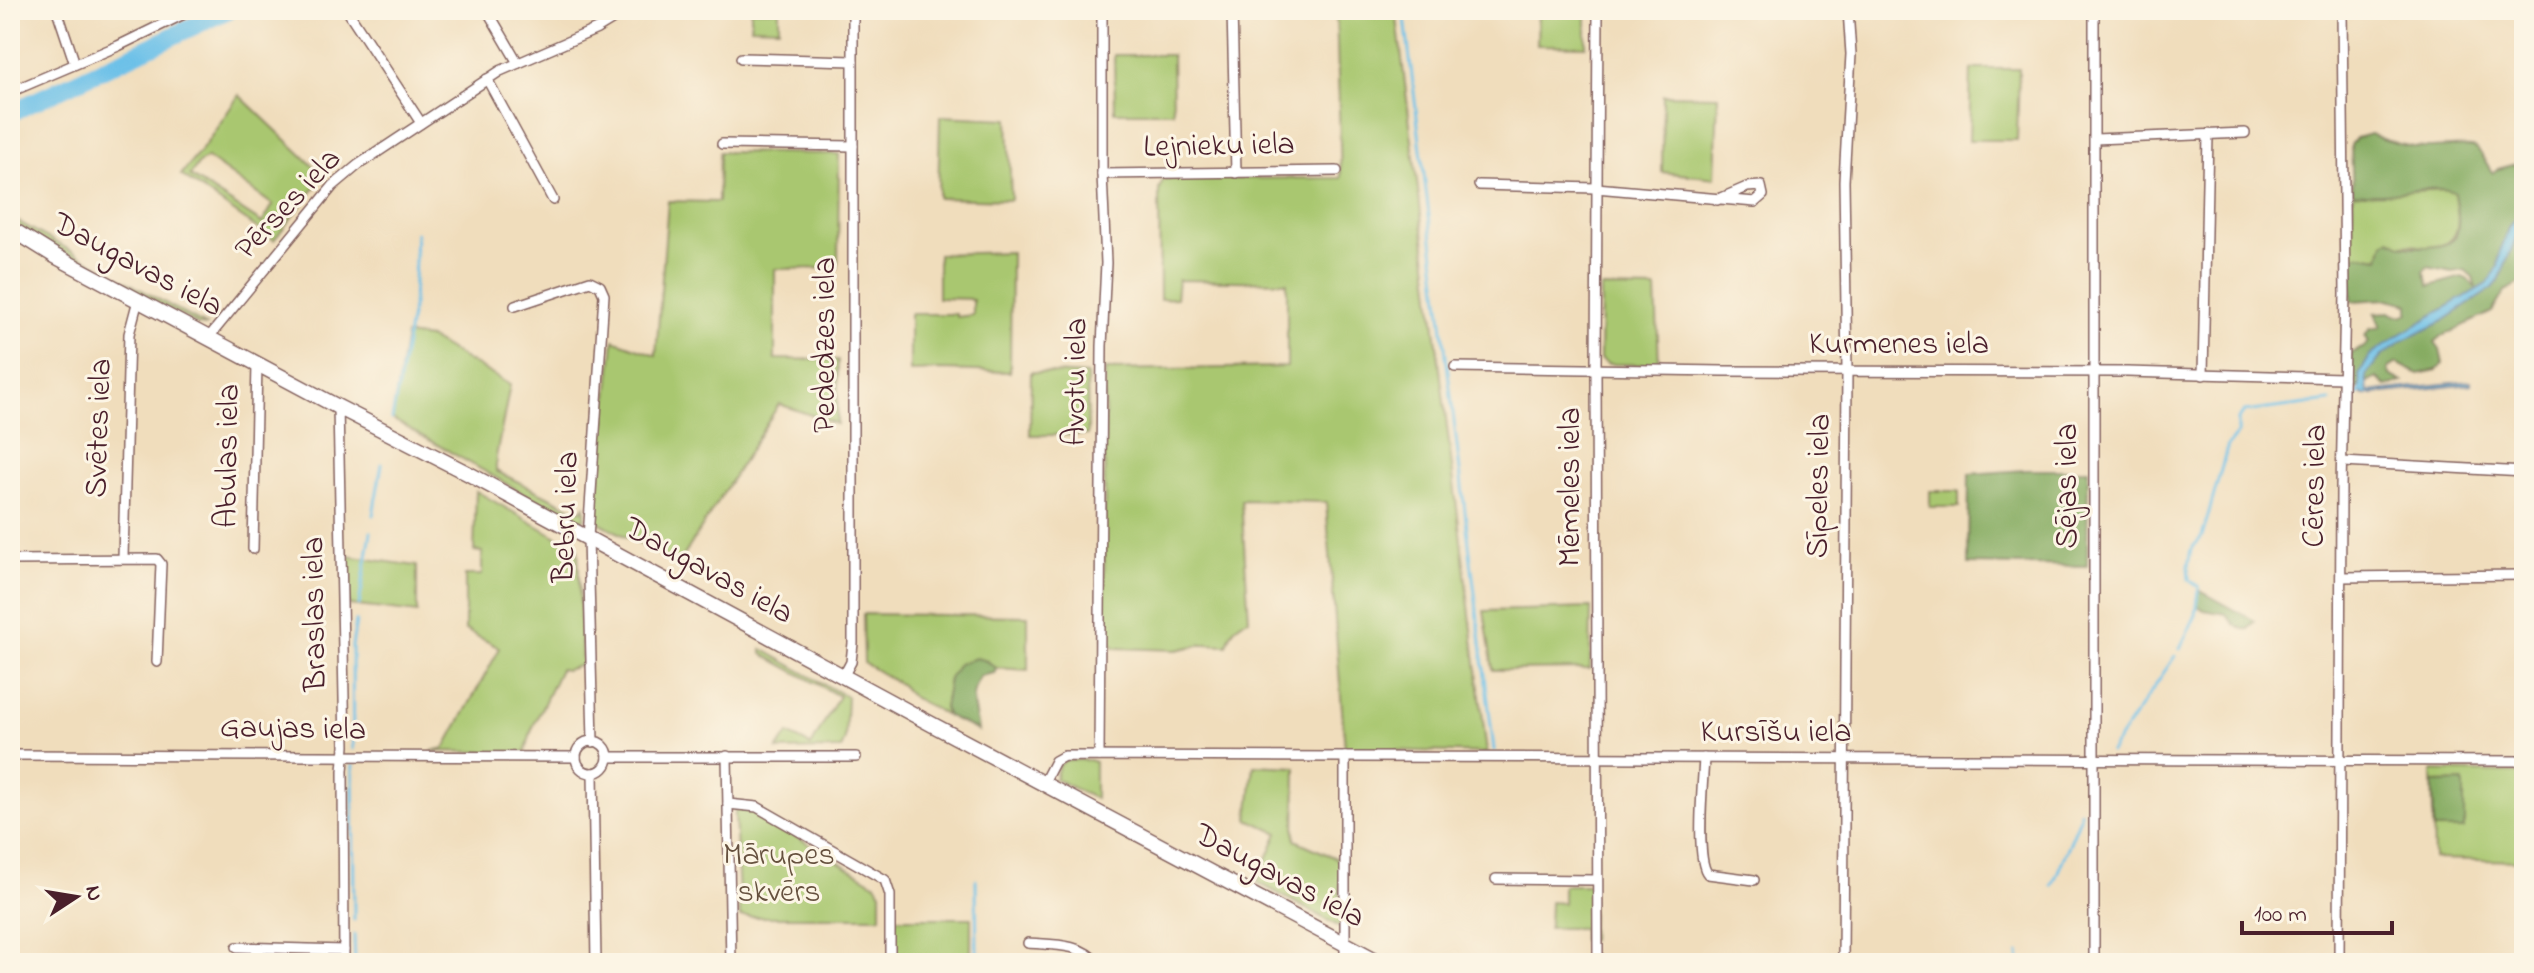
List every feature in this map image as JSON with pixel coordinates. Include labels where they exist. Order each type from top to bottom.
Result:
[{"type":"main road","name":"Daugavas iela","points":[[10,228],[55,256],[1381,963]]},
{"type":"street","points":[[57,10],[75,64]]},
{"type":"street","points":[[10,92],[192,10]]},
{"type":"street","points":[[347,10],[421,123]]},
{"type":"street","points":[[487,10],[518,63]]},
{"type":"street","name":"Pērses iela","points":[[209,337],[333,186],[358,165],[487,79],[597,29],[628,10]]},
{"type":"street","name":"Pededzes iela","points":[[843,677],[851,662],[853,643],[853,10]]},
{"type":"street","name":"Avotu iela","points":[[1099,756],[1106,263],[1102,174],[1102,10]]},
{"type":"street","points":[[1232,10],[1236,173]]},
{"type":"street","name":"Mēmeles iela","points":[[1598,10],[1598,963]]},
{"type":"street","name":"Sīpeles iela","points":[[1843,963],[1847,370],[1844,181],[1851,54],[1848,10]]},
{"type":"street","name":"Sējas iela","points":[[2094,10],[2094,963]]},
{"type":"street","name":"Cēres iela","points":[[2339,963],[2345,294],[2342,10]]},
{"type":"street","points":[[741,58],[853,61]]},
{"type":"street","points":[[487,79],[553,200]]},
{"type":"street","points":[[2095,139],[2245,133]]},
{"type":"street","points":[[2203,375],[2208,135]]},
{"type":"street","points":[[722,144],[853,146]]},
{"type":"street","name":"Lejnieku iela","points":[[1102,174],[1337,171]]},
{"type":"street","points":[[1479,185],[1596,188],[1717,200]]},
{"type":"street","name":"Bebru iela","points":[[515,306],[590,281],[600,286],[604,295],[588,538],[593,742]]},
{"type":"street","name":"Svētes iela","points":[[123,558],[129,334],[138,300]]},
{"type":"street","name":"Abulas iela","points":[[253,549],[257,364]]},
{"type":"street","name":"Kurmenes iela","points":[[1455,367],[2094,372],[2343,378]]},
{"type":"street","name":"Braslas iela","points":[[338,407],[344,963]]},
{"type":"street","points":[[2343,462],[2524,472]]},
{"type":"street","points":[[10,560],[157,559],[161,564],[157,662]]},
{"type":"street","points":[[2341,577],[2524,575]]},
{"type":"street","points":[[593,742],[603,746],[608,757],[604,768],[593,773],[581,769],[576,757],[581,746],[593,742]]},
{"type":"street","name":"Gaujas iela","points":[[10,755],[576,757]]},
{"type":"street","points":[[727,756],[731,963]]},
{"type":"street","name":"Kursīšu iela","points":[[1043,784],[1058,757],[1099,756],[2524,761]]},
{"type":"street","points":[[608,757],[856,757]]},
{"type":"street","points":[[1345,757],[1345,963]]},
{"type":"street","points":[[1704,758],[1701,849],[1704,869],[1708,874],[1754,880]]},
{"type":"street","points":[[593,773],[596,963]]},
{"type":"street","points":[[728,804],[757,807],[885,880],[890,895],[890,963]]},
{"type":"street","points":[[1496,879],[1597,880]]},
{"type":"street","points":[[1028,943],[1080,948],[1097,963]]},
{"type":"street","points":[[237,947],[344,950]]},
{"type":"green space","points":[[751,10],[779,10],[779,28],[751,27]]},
{"type":"green space","points":[[1336,10],[1396,10],[1487,753],[1345,749],[1326,502],[1241,500],[1249,619],[1234,629],[1227,645],[1203,644],[1177,650],[1116,648],[1104,639],[1105,370],[1287,367],[1287,282],[1178,280],[1176,298],[1160,299],[1159,190],[1163,179],[1341,178]]},
{"type":"green space","points":[[1538,10],[1586,10],[1586,46],[1537,45]]},
{"type":"green space","points":[[1114,55],[1172,55],[1173,112],[1115,112]]},
{"type":"green space","points":[[1971,69],[2019,69],[2017,140],[1969,140]]},
{"type":"green space","points":[[239,95],[324,176],[274,240],[181,175]],"holes":[[[207,158],[273,205],[262,223],[190,176]]]},
{"type":"green space","points":[[1663,95],[1718,96],[1715,178],[1662,172]]},
{"type":"green space","points":[[940,116],[1008,119],[1011,200],[938,198]]},
{"type":"green space","points":[[2370,134],[2418,147],[2475,148],[2493,173],[2524,162],[2524,281],[2505,291],[2492,312],[2435,342],[2443,364],[2437,370],[2418,374],[2397,363],[2388,369],[2390,375],[2403,382],[2386,386],[2377,378],[2352,391],[2351,353],[2369,342],[2365,336],[2370,329],[2381,327],[2375,313],[2404,315],[2409,313],[2409,304],[2388,299],[2352,301],[2352,257],[2380,258],[2384,242],[2390,239],[2413,247],[2446,244],[2455,237],[2458,221],[2455,193],[2448,190],[2353,193],[2351,145],[2356,138]],"holes":[[[2427,267],[2453,272],[2465,270],[2473,277],[2476,288],[2462,277],[2430,286],[2424,272]]]},
{"type":"green space","points":[[719,152],[839,154],[838,268],[775,269],[775,359],[838,360],[837,424],[779,404],[678,565],[595,520],[614,340],[656,355],[668,201],[718,202]]},
{"type":"green space","points":[[2449,189],[2455,193],[2458,222],[2448,242],[2427,247],[2402,245],[2380,258],[2352,257],[2353,193]]},
{"type":"green space","points":[[10,217],[207,326],[198,325],[27,232],[10,222]]},
{"type":"green space","points":[[1011,252],[1010,372],[910,371],[910,314],[973,315],[973,299],[938,298],[938,254]]},
{"type":"green space","points":[[1601,288],[1656,289],[1659,365],[1608,364],[1600,359]]},
{"type":"green space","points":[[406,335],[429,338],[510,385],[496,471],[576,510],[582,510],[585,506],[585,518],[582,520],[525,494],[392,419]]},
{"type":"green space","points":[[1031,372],[1087,375],[1088,435],[1030,435]]},
{"type":"green space","points":[[2088,470],[2087,566],[1968,564],[1969,474]]},
{"type":"green space","points":[[476,491],[578,549],[582,665],[560,669],[532,729],[525,753],[432,751],[445,748],[500,648],[465,630],[465,575],[482,575],[482,552],[474,551]]},
{"type":"green space","points":[[1930,491],[1959,491],[1959,507],[1930,507]]},
{"type":"green space","points":[[347,556],[417,566],[417,613],[349,605]]},
{"type":"green space","points":[[2199,590],[2255,621],[2249,629],[2242,629],[2226,614],[2204,610],[2197,605]]},
{"type":"green space","points":[[1591,608],[1590,669],[1493,670],[1484,611]]},
{"type":"green space","points":[[863,614],[1028,616],[1028,670],[996,668],[987,661],[949,679],[944,708],[948,716],[912,697],[901,685],[864,663]]},
{"type":"green space","points":[[762,649],[847,697],[845,739],[841,749],[777,750],[788,734],[811,746],[839,696],[762,654]]},
{"type":"green space","points":[[976,658],[996,668],[995,673],[980,676],[974,691],[978,731],[948,716],[944,708],[949,679],[958,664]]},
{"type":"green space","points":[[1066,760],[1095,762],[1095,799],[1055,779],[1059,765]]},
{"type":"green space","points":[[1254,765],[1296,767],[1295,840],[1340,860],[1340,927],[1257,882],[1278,833],[1248,819]]},
{"type":"green space","points":[[2432,771],[2524,773],[2524,861],[2434,859]]},
{"type":"green space","points":[[2464,782],[2464,829],[2434,829],[2433,783]]},
{"type":"green space","name":"Mārupes skvērs","points":[[740,806],[876,884],[881,892],[881,917],[740,917],[735,810]]},
{"type":"green space","points":[[1563,885],[1592,885],[1591,940],[1582,940],[1582,928],[1549,928],[1550,902],[1563,903]]},
{"type":"green space","points":[[895,918],[971,918],[971,963],[896,963]]},
{"type":"water","points":[[2524,209],[2524,228],[2516,238],[2499,281],[2493,288],[2442,322],[2402,341],[2381,357],[2366,376],[2368,392],[2471,381],[2471,384],[2363,395],[2359,375],[2370,356],[2488,283],[2498,266],[2510,226]]},
{"type":"waterway","points":[[10,113],[228,10]]},
{"type":"waterway","points":[[1404,10],[1494,750]]},
{"type":"waterway","points":[[392,419],[413,305],[416,233]]},
{"type":"waterway","points":[[2354,397],[2361,388]]},
{"type":"waterway","points":[[2180,648],[2196,615],[2199,587],[2189,580],[2191,549],[2202,537],[2228,445],[2238,433],[2238,420],[2244,412],[2330,401]]},
{"type":"waterway","points":[[373,515],[382,464]]},
{"type":"waterway","points":[[359,605],[371,532]]},
{"type":"waterway","points":[[353,749],[352,646],[356,621]]},
{"type":"waterway","points":[[2110,752],[2175,656]]},
{"type":"waterway","points":[[353,766],[354,920]]},
{"type":"waterway","points":[[2052,886],[2080,818],[2080,811]]},
{"type":"waterway","points":[[976,880],[977,963]]},
{"type":"waterway","points":[[354,935],[355,963]]},
{"type":"waterway","points":[[2019,953],[2020,963]]}]
